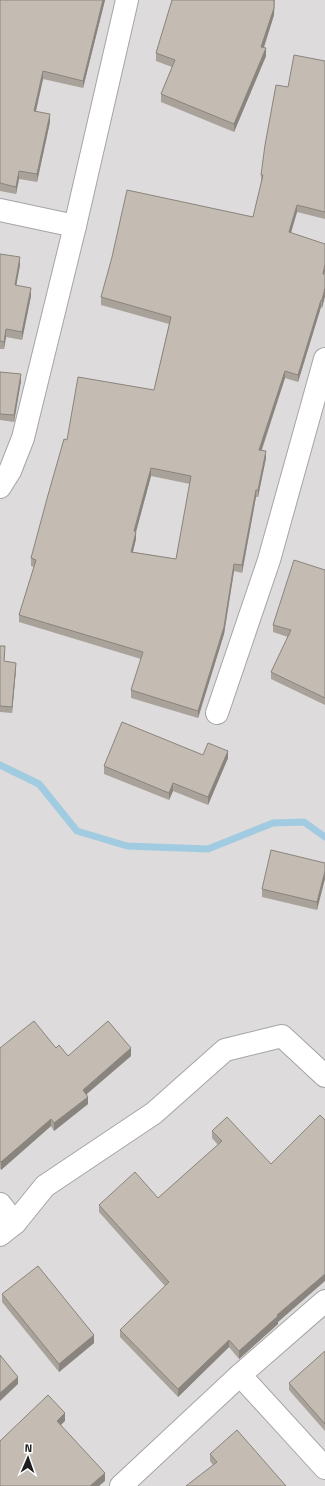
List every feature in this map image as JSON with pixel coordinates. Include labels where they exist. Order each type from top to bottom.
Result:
[{"type":"street","points":[[0,489],[10,471],[23,438],[75,226],[127,0]]},
{"type":"street","points":[[0,210],[75,226]]},
{"type":"street","points":[[217,713],[269,560],[325,359]]},
{"type":"street","points":[[7,1229],[45,1186],[154,1113],[225,1050],[282,1036],[325,1076]]},
{"type":"street","points":[[0,1204],[7,1229]]},
{"type":"street","points":[[121,1486],[240,1376],[325,1301]]},
{"type":"street","points":[[240,1376],[325,1468]]},
{"type":"shaded area","points":[[0,0],[325,0],[325,1486],[0,1486]]},
{"type":"building","points":[[0,0],[103,0],[83,81],[43,71],[34,111],[50,114],[37,174],[19,171],[16,187],[0,183]]},
{"type":"building","points":[[172,0],[274,0],[274,8],[261,47],[266,48],[234,124],[161,94],[175,60],[156,53]]},
{"type":"building","points":[[294,55],[325,61],[325,212],[297,205],[289,232],[325,244],[325,264],[323,274],[325,274],[325,288],[298,375],[285,371],[259,450],[266,451],[258,490],[256,490],[242,565],[234,564],[224,627],[198,711],[131,690],[143,652],[19,615],[36,560],[31,558],[48,495],[64,439],[67,440],[78,377],[154,390],[171,317],[101,297],[112,257],[127,190],[253,217],[263,175],[261,175],[265,145],[276,85],[288,87]],"holes":[[[151,468],[191,476],[176,559],[131,552],[136,532],[134,531]]]},
{"type":"building","points":[[0,254],[20,257],[15,285],[31,288],[22,332],[6,329],[4,342],[0,341]]},
{"type":"building","points":[[0,372],[21,374],[14,415],[0,414]]},
{"type":"building","points":[[294,560],[325,570],[325,698],[271,672],[291,630],[273,625]]},
{"type":"building","points":[[0,646],[5,646],[4,661],[16,663],[12,707],[0,706]]},
{"type":"building","points":[[122,722],[203,755],[208,743],[228,751],[208,797],[173,783],[169,793],[104,766]]},
{"type":"building","points":[[271,850],[325,863],[325,871],[317,902],[262,889]]},
{"type":"building","points":[[34,1021],[56,1048],[59,1045],[68,1056],[108,1021],[131,1048],[83,1090],[88,1097],[54,1123],[51,1119],[1,1162],[0,1048]]},
{"type":"building","points":[[320,1115],[325,1120],[325,1274],[277,1315],[278,1316],[239,1351],[229,1340],[178,1389],[120,1330],[169,1282],[99,1205],[135,1172],[158,1198],[222,1141],[212,1131],[227,1117],[271,1164]]},
{"type":"building","points":[[38,1266],[94,1335],[59,1364],[2,1294]]},
{"type":"building","points":[[325,1351],[325,1424],[289,1383]]},
{"type":"building","points":[[0,1355],[18,1377],[0,1393]]},
{"type":"building","points":[[48,1395],[65,1413],[57,1421],[105,1473],[90,1486],[0,1486],[0,1441]]},
{"type":"building","points":[[237,1430],[286,1486],[186,1486],[217,1462],[210,1454]]},
{"type":"waterway","points":[[0,765],[39,784],[77,831],[127,846],[208,849],[273,823],[304,822],[325,837]]}]
